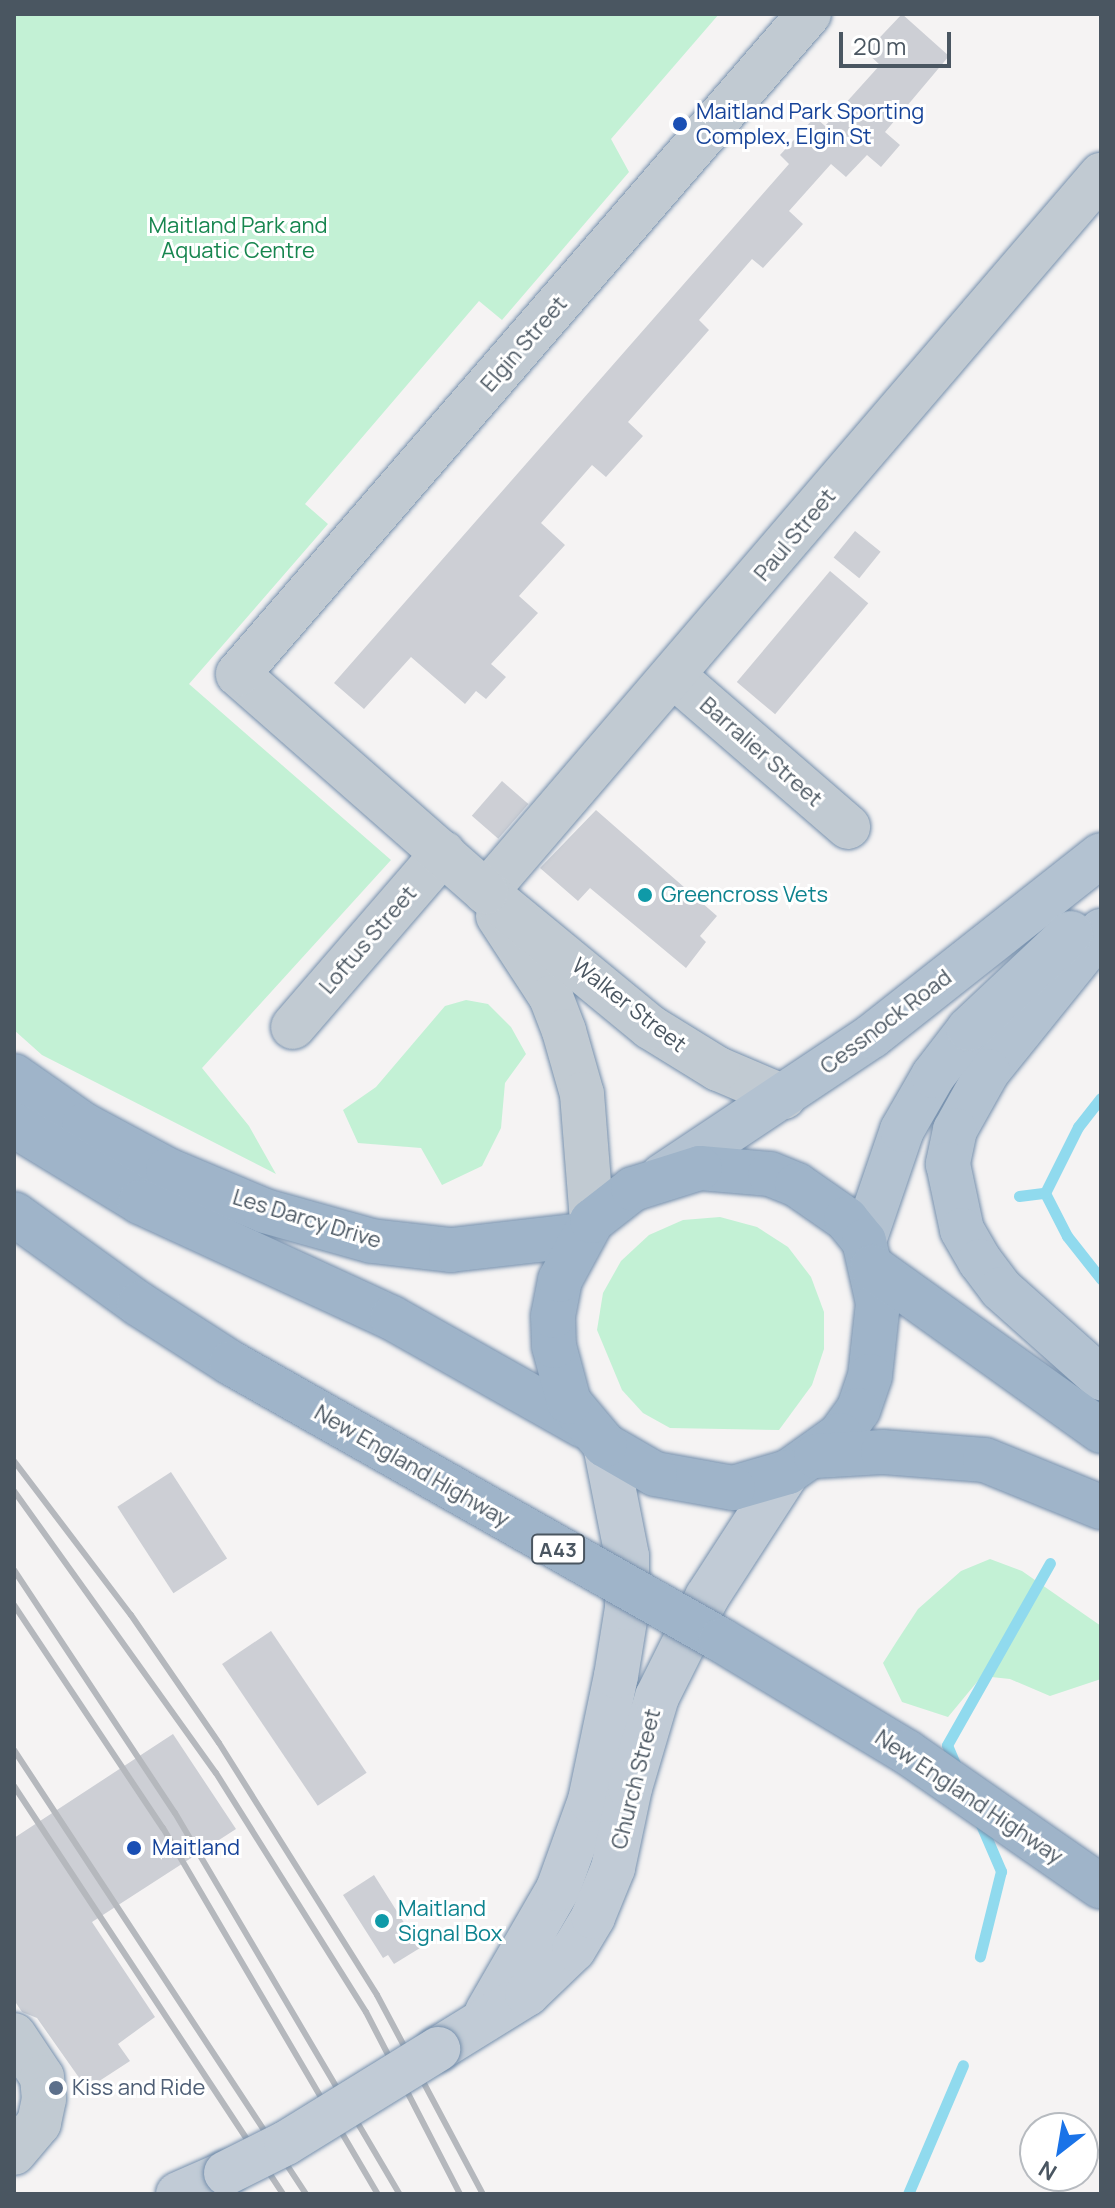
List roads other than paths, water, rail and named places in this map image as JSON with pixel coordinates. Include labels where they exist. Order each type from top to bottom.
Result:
[{"type":"highway","name":"Les Darcy Drive","points":[[14,1076],[84,1125],[168,1170],[265,1211],[372,1241],[451,1250],[587,1228]]},
{"type":"highway","points":[[14,1125],[140,1202],[392,1318],[596,1436],[655,1474],[693,1485],[733,1488],[802,1464],[883,1452],[985,1460],[1101,1507]]},
{"type":"highway","points":[[596,1436],[558,1376],[553,1316],[560,1280],[587,1228],[633,1189],[662,1176],[700,1168],[742,1168],[770,1174],[823,1202],[868,1254],[1101,1431]]},
{"type":"highway","name":"New England Highway","points":[[14,1214],[139,1304],[231,1363],[721,1640],[907,1752],[1101,1887]]},
{"type":"highway","points":[[802,1464],[840,1435],[858,1410],[870,1376],[878,1336],[868,1254]]},
{"type":"main road","name":"Cessnock Road","points":[[662,1176],[872,1036],[1101,855]]},
{"type":"main road","points":[[868,1254],[902,1130],[933,1076],[1015,982],[1101,909]]},
{"type":"main road","points":[[1101,931],[988,1071],[955,1130],[948,1164],[962,1230],[980,1261],[1001,1289],[1101,1378]]},
{"type":"main road","name":"Church Street","points":[[483,2020],[558,1889],[597,1769],[627,1608],[622,1518],[596,1436]]},
{"type":"main road","name":"Church Street","points":[[178,2194],[225,2184],[551,1974],[593,1917],[613,1868],[630,1788],[657,1697],[707,1597],[802,1464]]},
{"type":"street","name":"Elgin Street","points":[[238,674],[809,14]]},
{"type":"street","name":"Paul Street","points":[[486,892],[675,677],[1101,175]]},
{"type":"street","name":"Walker Street","points":[[238,674],[486,892],[681,1049],[749,1085],[784,1097]]},
{"type":"street","name":"Barralier Street","points":[[675,677],[848,827]]},
{"type":"street","name":"Loftus Street","points":[[293,1027],[443,853]]},
{"type":"street","name":"Walker Street","points":[[486,892],[551,997],[564,1031],[582,1094],[587,1228]]},
{"type":"street","points":[[14,2035],[42,2077],[44,2099],[39,2123],[14,2153]]},
{"type":"waterway","points":[[1019,1196],[1045,1193],[1078,1127],[1101,1098]]},
{"type":"waterway","points":[[1045,1193],[1067,1236],[1101,1279]]},
{"type":"waterway","points":[[958,1771],[947,1745],[1050,1563]]},
{"type":"waterway","points":[[979,1820],[1001,1871],[980,1956]]},
{"type":"waterway","points":[[908,2194],[963,2065]]},
{"type":"railway","points":[[14,1461],[131,1615],[219,1743],[377,1995],[483,2194]]},
{"type":"railway","points":[[14,1491],[216,1773],[366,2012],[460,2194]]},
{"type":"railway","points":[[14,1570],[175,1813],[399,2194]]},
{"type":"railway","points":[[14,1605],[163,1828],[378,2194]]},
{"type":"railway","points":[[14,1750],[306,2194]]},
{"type":"railway","points":[[14,1786],[283,2194]]},
{"type":"place","name":"Maitland Park Sporting Complex, Elgin St","points":[[680,124]]},
{"type":"place","name":"Greencross Vets","points":[[645,895]]},
{"type":"place","name":"Maitland","points":[[134,1848]]},
{"type":"place","name":"Maitland Signal Box","points":[[382,1921]]},
{"type":"place","name":"Kiss and Ride","points":[[56,2088]]},
{"type":"park label","name":"Maitland Park and Aquatic Centre","points":[[238,238]]}]
